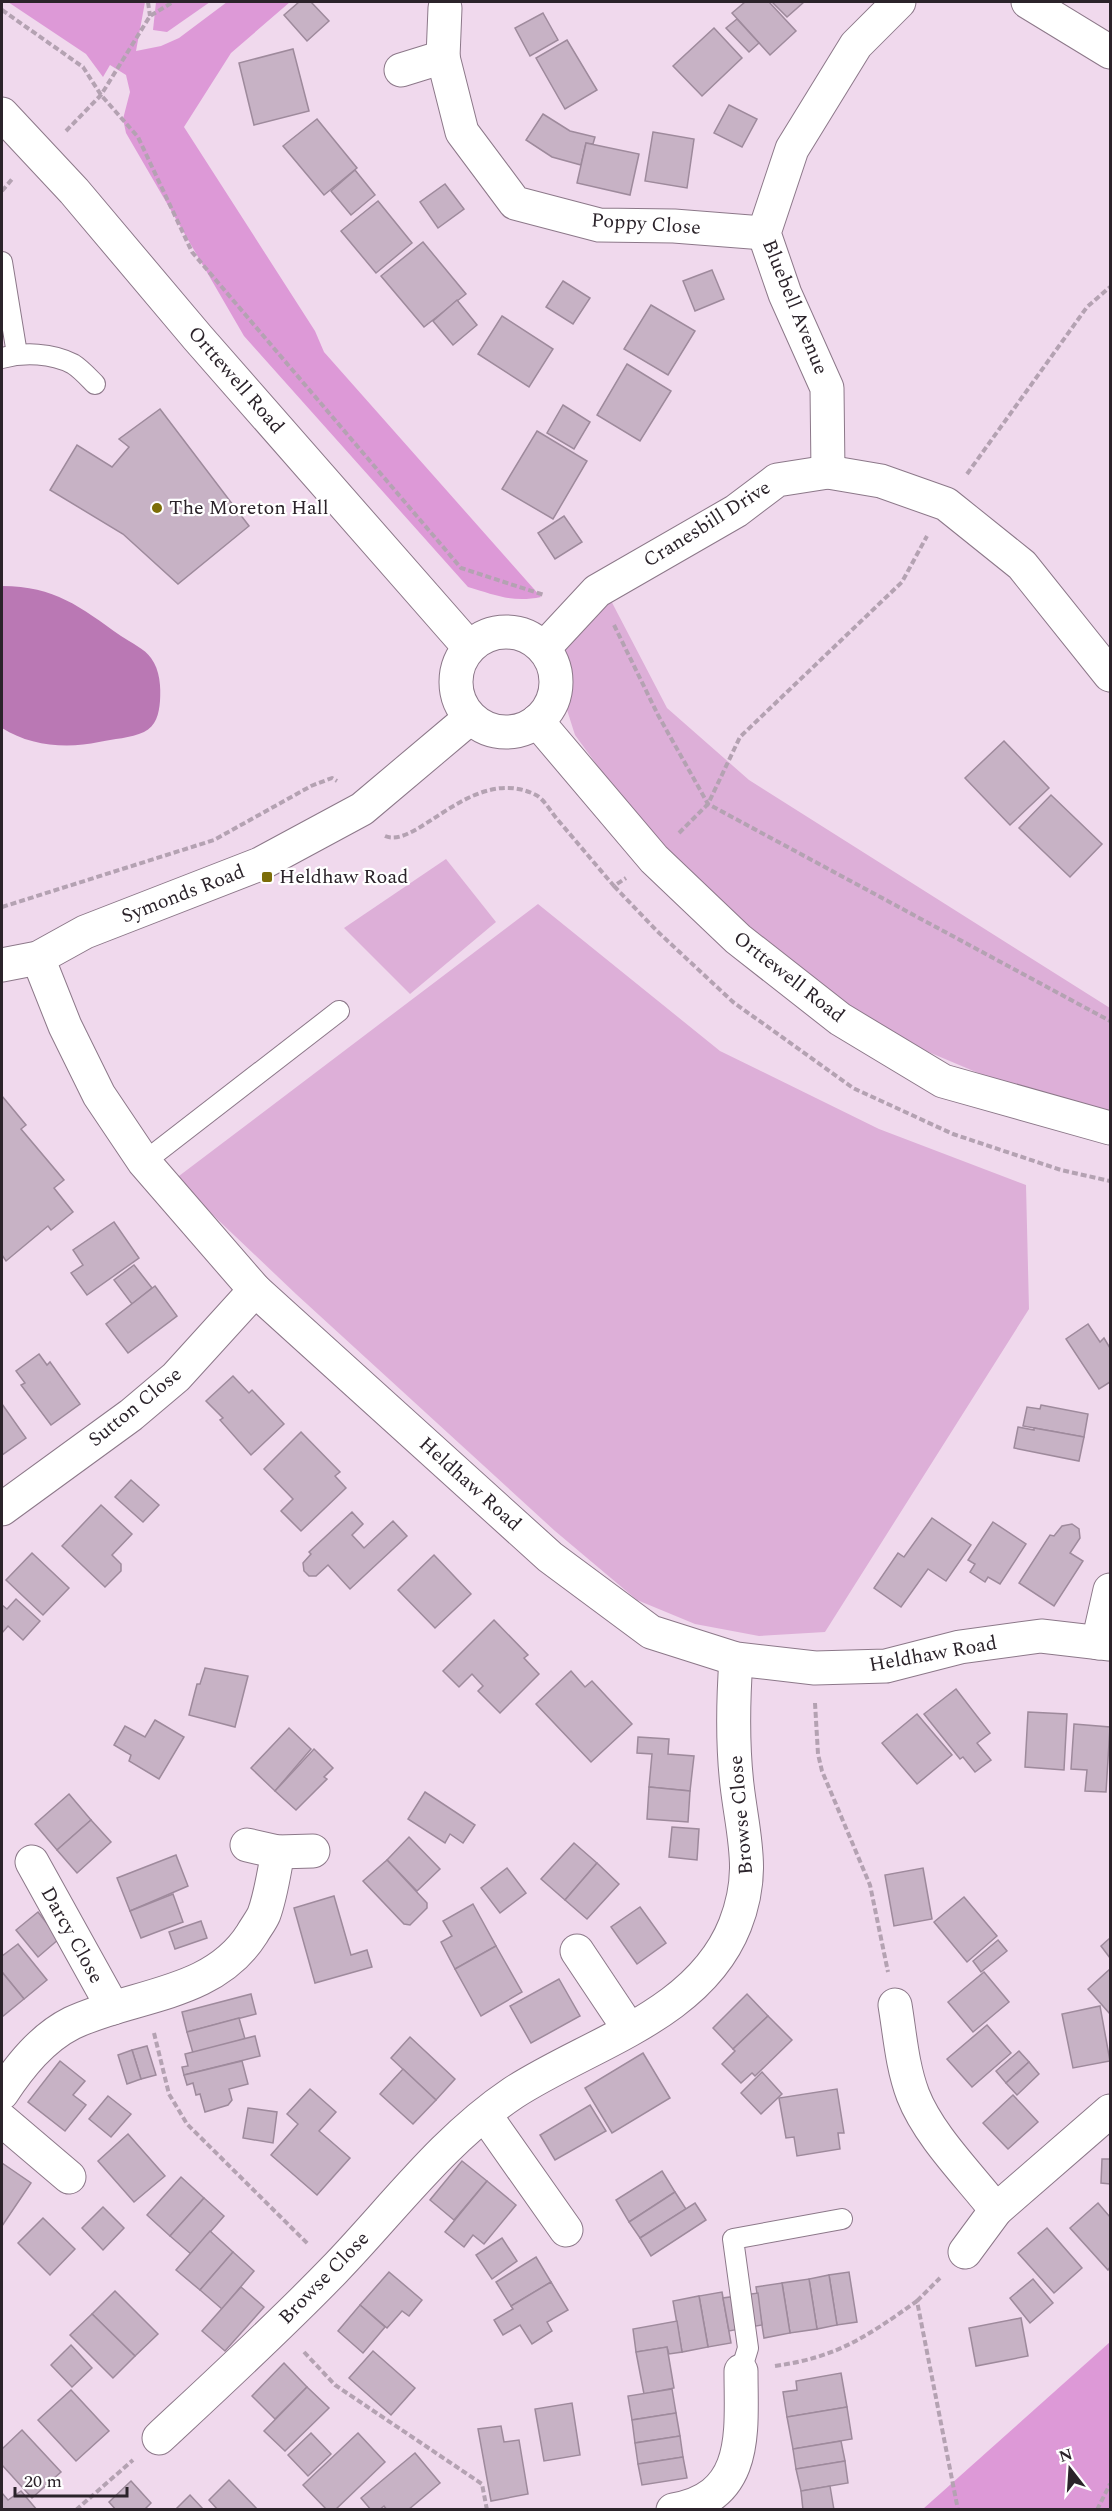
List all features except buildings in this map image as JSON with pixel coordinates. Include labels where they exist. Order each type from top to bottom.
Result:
[{"type":"street","name":"Bluebell Avenue","points":[[828,472],[827,388],[785,294],[764,233],[792,149],[856,45],[899,2]]},
{"type":"street","points":[[1028,2],[1110,52]]},
{"type":"street","name":"Poppy Close","points":[[445,5],[443,57],[462,132],[515,203],[599,225],[674,226],[764,233]]},
{"type":"street","points":[[401,70],[443,57]]},
{"type":"street","name":"Orttewell Road","points":[[2,114],[74,191],[198,338],[470,647]]},
{"type":"street","name":"Cranesbill Drive","points":[[544,648],[597,591],[736,511],[777,480],[828,472],[881,481],[946,504],[1022,565],[1110,675]]},
{"type":"street","points":[[498,632],[515,632],[531,638],[544,648],[552,662],[556,678],[555,694],[548,709],[537,722],[521,730],[503,732],[486,728],[470,718],[459,702],[456,683],[459,664],[470,647],[498,632]]},
{"type":"street","name":"Symonds Road","points":[[2,965],[38,958],[85,932],[260,864],[362,809],[470,718]]},
{"type":"street","name":"Orttewell Road","points":[[537,722],[654,859],[738,939],[840,1019],[943,1081],[1110,1128]]},
{"type":"street","name":"Heldhaw Road","points":[[38,958],[65,1026],[99,1095],[144,1162],[255,1290],[550,1557],[651,1632],[736,1659],[814,1668],[886,1666],[960,1647],[1041,1636],[1104,1644],[1110,1590]]},
{"type":"street","name":"Sutton Close","points":[[2,1509],[131,1415],[176,1377],[255,1290]]},
{"type":"street","name":"Browse Close","points":[[159,2438],[278,2326],[334,2270],[438,2156],[485,2115],[514,2093],[629,2030],[677,2000],[714,1963],[735,1926],[747,1884],[746,1840],[737,1786],[732,1713],[736,1659]]},
{"type":"street","points":[[247,1845],[278,1852],[313,1851]]},
{"type":"street","name":"Darcy Close","points":[[2,2093],[18,2069],[43,2043],[71,2024],[112,2008],[190,1984],[217,1971],[243,1948],[264,1915],[278,1852]]},
{"type":"street","name":"Darcy Close","points":[[32,1862],[112,2008]]},
{"type":"street","points":[[577,1951],[629,2030]]},
{"type":"street","points":[[895,2005],[906,2073],[914,2097],[929,2126],[996,2210]]},
{"type":"street","points":[[965,2252],[996,2210],[1110,2111]]},
{"type":"street","points":[[485,2115],[566,2230]]},
{"type":"street","points":[[2,2120],[69,2177]]},
{"type":"street","points":[[673,2510],[689,2507],[718,2490],[735,2468],[741,2434],[741,2371]]},
{"type":"lane","points":[[2,262],[9,356],[52,356],[74,365],[95,384]]},
{"type":"lane","points":[[144,1162],[339,1011]]},
{"type":"lane","points":[[741,2371],[748,2348],[733,2239],[842,2219]]},
{"type":"path","points":[[148,2],[150,16]]},
{"type":"path","points":[[64,134],[101,95],[150,16],[173,2]]},
{"type":"path","points":[[2,10],[83,67],[101,95],[138,137],[192,252],[461,568],[546,595],[597,591],[658,715],[708,804],[1110,1021]]},
{"type":"path","points":[[2,191],[16,176]]},
{"type":"path","points":[[2,908],[214,840],[311,786],[332,778],[344,785],[376,828],[387,837],[404,837],[436,815],[483,791],[512,787],[538,796],[614,886],[654,859],[708,804],[740,737],[902,582],[946,504],[1087,307],[1110,287]]},
{"type":"path","points":[[814,1668],[815,1722],[822,1771],[870,1885],[895,2005]]},
{"type":"path","points":[[146,1998],[169,2094],[187,2124],[334,2270]]},
{"type":"path","points":[[741,2371],[806,2362],[833,2353],[864,2339],[917,2301],[958,2510]]},
{"type":"path","points":[[278,2326],[335,2385],[482,2484],[487,2510]]},
{"type":"path","points":[[76,2510],[159,2438]]},
{"type":"path","points":[[1097,2510],[1110,2484]]},
{"type":"shaded area","points":[[8,2],[145,2],[136,51],[161,46],[179,38],[227,2],[290,2],[231,53],[184,127],[315,331],[324,352],[541,597],[513,599],[468,587],[244,336],[126,133],[123,119],[130,92],[126,75],[110,65],[103,77],[86,54]]},
{"type":"shaded area","points":[[156,2],[210,2],[167,32],[153,30]]},
{"type":"shaded area","points":[[2,586],[37,590],[66,600],[148,655],[156,668],[160,690],[159,710],[151,726],[144,732],[133,736],[74,745],[49,744],[24,739],[2,728]]},
{"type":"shaded area","points":[[607,593],[667,708],[749,780],[1110,1008],[1110,1116],[1040,1099],[881,1032],[749,935],[646,832],[575,735],[561,691],[541,656]]},
{"type":"shaded area","points":[[446,859],[496,922],[410,994],[344,928]]},
{"type":"shaded area","points":[[538,904],[720,1051],[879,1129],[1026,1185],[1029,1309],[825,1632],[759,1636],[695,1624],[637,1600],[555,1531],[296,1294],[175,1179]]},
{"type":"shaded area","points":[[1110,2342],[1110,2509],[923,2509]]},
{"type":"place","name":"The Moreton Hall","points":[[157,508]]},
{"type":"place","name":"Heldhaw Road","points":[[267,877]]}]
